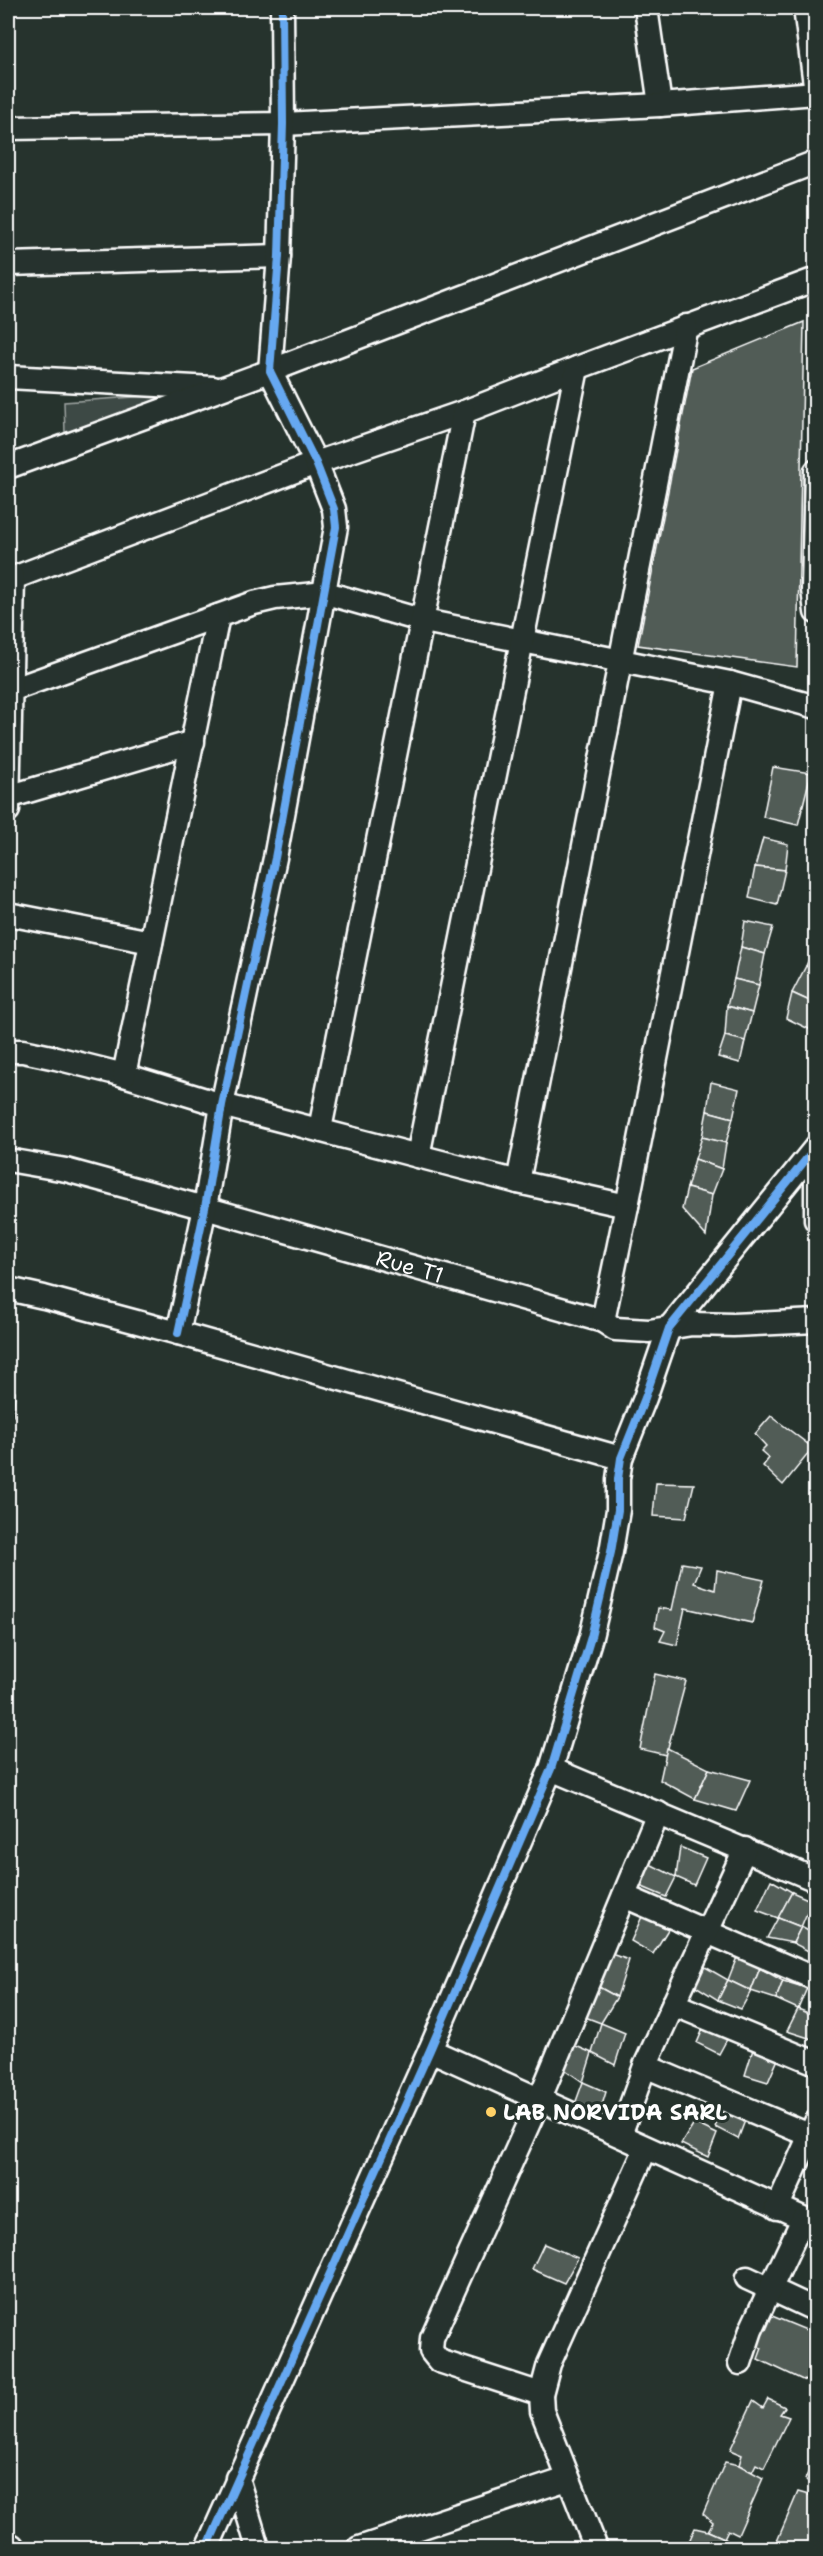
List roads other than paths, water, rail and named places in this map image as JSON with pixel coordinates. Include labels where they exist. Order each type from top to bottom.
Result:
[{"type":"street","points":[[178,1333],[205,1208],[222,1105],[275,858],[326,593],[336,527],[334,509],[316,463],[270,371],[279,256],[283,124],[282,8]]},
{"type":"street","points":[[646,8],[660,105]]},
{"type":"street","points":[[8,128],[283,124],[660,105],[816,92],[805,8]]},
{"type":"street","points":[[8,467],[223,389],[816,162]]},
{"type":"street","points":[[8,264],[279,256]]},
{"type":"street","points":[[8,810],[11,690],[10,579],[316,463],[464,412],[686,326],[816,279]]},
{"type":"street","points":[[518,1182],[686,326]]},
{"type":"street","points":[[418,1156],[520,640],[577,368]]},
{"type":"street","points":[[8,377],[223,389]]},
{"type":"street","points":[[320,1129],[424,621],[464,412]]},
{"type":"street","points":[[816,471],[813,590],[816,612]]},
{"type":"street","points":[[11,690],[275,598],[326,593],[424,621],[622,659],[730,683],[816,707]]},
{"type":"street","points":[[124,1075],[218,616]]},
{"type":"street","points":[[603,1321],[730,683]]},
{"type":"street","points":[[8,797],[193,742]]},
{"type":"street","points":[[8,914],[151,942]]},
{"type":"street","points":[[8,1051],[23,1051],[124,1075],[222,1105],[518,1182],[627,1206]]},
{"type":"street","points":[[207,2548],[430,2050],[550,1768],[591,1637],[611,1552],[618,1510],[621,1458],[669,1328],[816,1147]]},
{"type":"street","points":[[816,1159],[816,1220]]},
{"type":"street","name":"Rue T1","points":[[8,1160],[66,1170],[205,1208],[603,1321],[615,1329],[649,1331],[692,1324],[733,1325],[816,1321]]},
{"type":"street","points":[[8,1289],[178,1333],[621,1458]]},
{"type":"street","points":[[550,1768],[816,1880]]},
{"type":"street","points":[[541,2394],[439,2361],[434,2356],[430,2345],[540,2098],[658,1813]]},
{"type":"street","points":[[620,2135],[645,2066],[745,1849]]},
{"type":"street","points":[[624,1896],[816,1979]]},
{"type":"street","points":[[673,2004],[816,2063]]},
{"type":"street","points":[[430,2050],[809,2222],[769,2290],[751,2330],[740,2363]]},
{"type":"street","points":[[645,2066],[814,2132],[777,2208]]},
{"type":"street","points":[[596,2548],[542,2411],[541,2394],[549,2364],[646,2148]]},
{"type":"street","points":[[747,2278],[816,2310]]},
{"type":"street","points":[[237,2478],[258,2548]]},
{"type":"street","points":[[359,2548],[567,2479]]},
{"type":"place","name":"LAB NORVIDA SARL","points":[[491,2112]]}]
